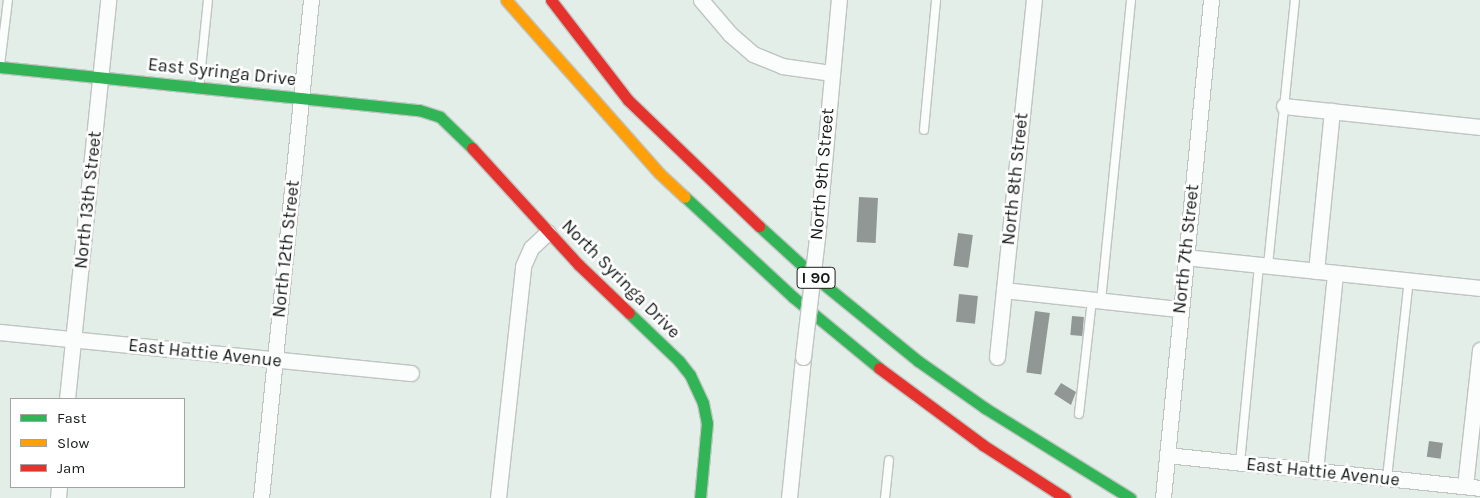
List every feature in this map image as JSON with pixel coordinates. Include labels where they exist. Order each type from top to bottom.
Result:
[{"type":"main road","name":"I 90","points":[[506,0],[659,173],[793,297],[900,385],[983,445],[1065,498]]},
{"type":"main road","name":"I 90","points":[[551,0],[628,100],[722,193],[816,278],[918,362],[985,408],[1130,498]]},
{"type":"main road","name":"East Syringa Drive","points":[[0,66],[419,110],[440,117]]},
{"type":"main road","name":"North Syringa Drive","points":[[440,117],[457,132],[548,232],[679,361],[690,375],[704,403],[707,424],[700,498]]},
{"type":"street","name":"North 13th Street","points":[[68,398],[108,0]]},
{"type":"street","name":"North 12th Street","points":[[261,498],[311,0]]},
{"type":"street","points":[[701,0],[730,34],[753,54],[782,66],[831,73]]},
{"type":"street","name":"North 9th Street","points":[[789,498],[818,229],[839,0]]},
{"type":"street","name":"North 8th Street","points":[[996,357],[1034,0]]},
{"type":"street","name":"North 7th Street","points":[[1163,498],[1185,257],[1212,0]]},
{"type":"street","points":[[1284,106],[1480,127]]},
{"type":"street","points":[[1316,271],[1332,111]]},
{"type":"street","points":[[498,498],[523,266],[531,248],[548,232]]},
{"type":"street","points":[[1185,257],[1480,288]]},
{"type":"street","points":[[1315,471],[1335,272]]},
{"type":"street","points":[[1004,290],[1180,309]]},
{"type":"street","name":"East Hattie Avenue","points":[[0,332],[411,373]]},
{"type":"street","points":[[1473,487],[1480,350]]},
{"type":"street","name":"East Hattie Avenue","points":[[1167,456],[1473,487]]},
{"type":"lane","points":[[0,66],[8,0]]},
{"type":"lane","points":[[199,87],[208,0]]},
{"type":"lane","points":[[924,130],[936,0]]},
{"type":"lane","points":[[1079,414],[1096,300],[1131,0]]},
{"type":"lane","points":[[1240,463],[1284,106],[1295,0]]},
{"type":"lane","points":[[1387,478],[1409,280]]},
{"type":"lane","points":[[885,498],[889,460]]},
{"type":"building","points":[[859,197],[878,198],[876,243],[857,242]]},
{"type":"building","points":[[958,233],[973,235],[968,268],[953,266]]},
{"type":"building","points":[[959,294],[978,296],[975,324],[956,322]]},
{"type":"building","points":[[1035,311],[1050,313],[1041,374],[1026,372]]},
{"type":"building","points":[[1072,316],[1084,317],[1082,336],[1070,335]]},
{"type":"building","points":[[1061,383],[1076,392],[1071,405],[1054,394]]},
{"type":"building","points":[[1429,441],[1443,443],[1441,459],[1427,457]]},
{"type":"traffic: fast","points":[[0,67],[419,110],[440,117],[472,148]]},
{"type":"traffic: fast","points":[[685,197],[793,297],[879,368]]},
{"type":"traffic: fast","points":[[759,226],[816,278],[918,361],[985,408],[1130,498]]},
{"type":"traffic: fast","points":[[629,313],[679,361],[690,375],[703,403],[707,423],[700,498]]},
{"type":"traffic: slow","points":[[506,0],[659,173],[685,197]]},
{"type":"traffic: jam","points":[[551,0],[628,100],[759,226]]},
{"type":"traffic: jam","points":[[472,148],[579,265],[629,313]]},
{"type":"traffic: jam","points":[[879,368],[983,445],[1065,498]]}]
